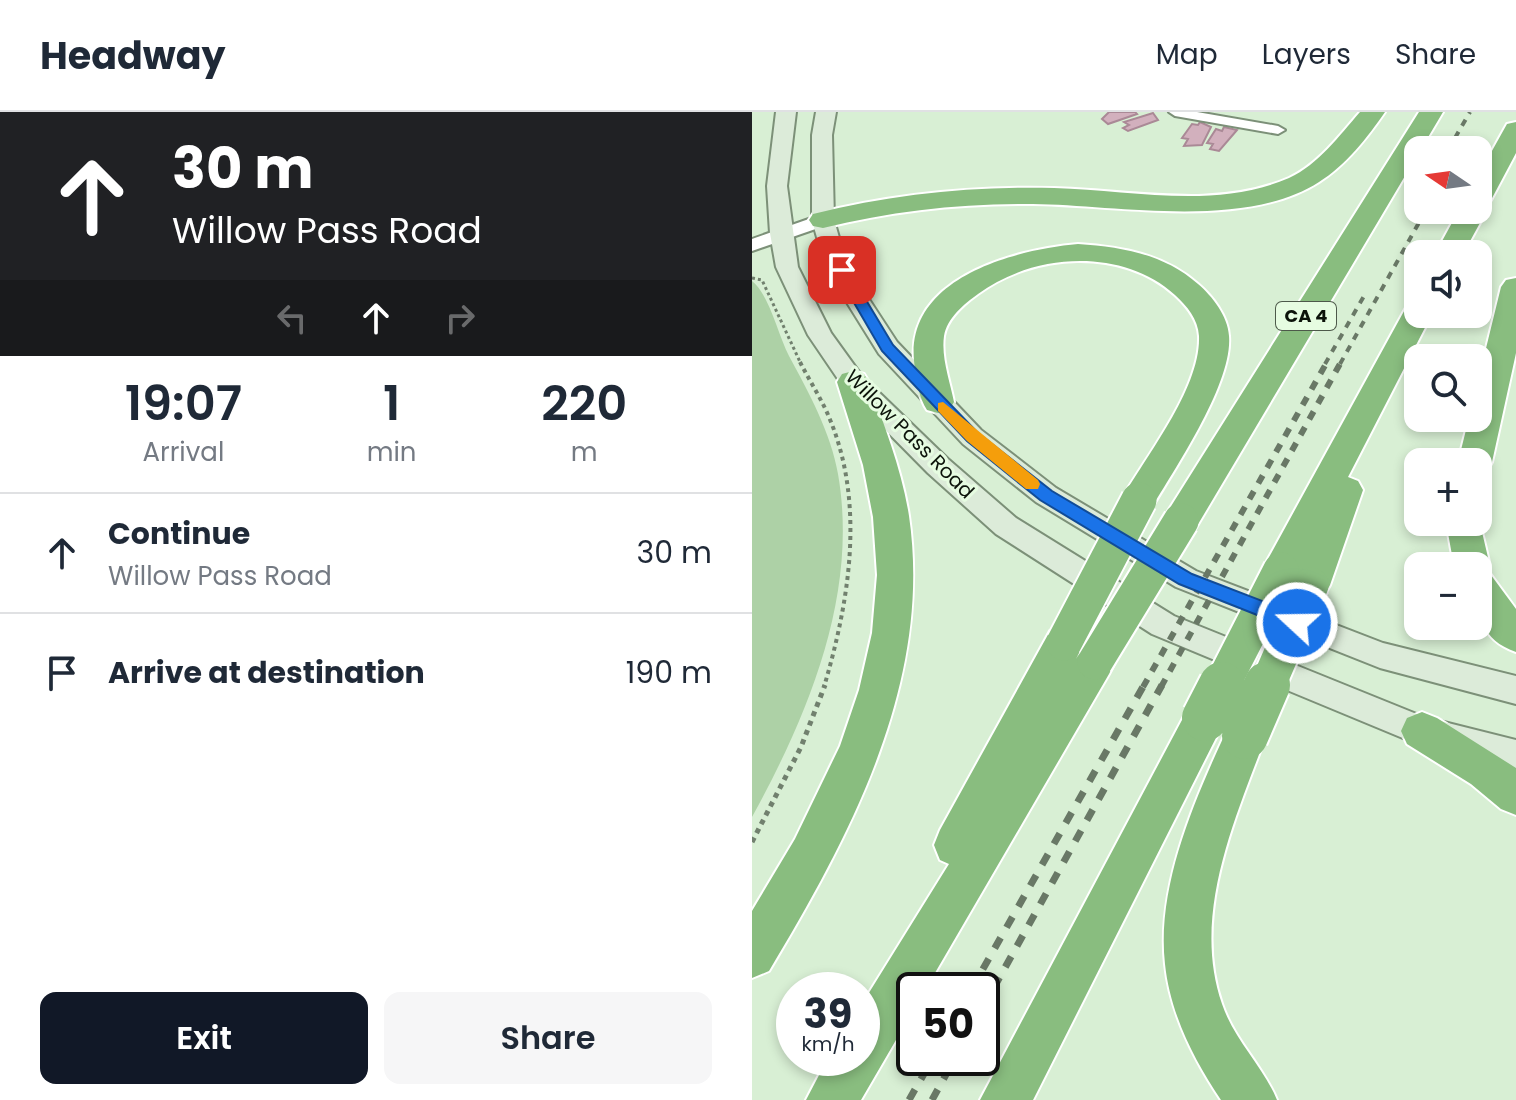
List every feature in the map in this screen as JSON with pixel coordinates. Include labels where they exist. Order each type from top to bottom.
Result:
[{"type":"highway","points":[[823,220],[860,210],[977,195],[1209,202],[1264,194],[1298,183],[1319,171],[1373,112]]},
{"type":"highway","name":"CA 4","points":[[880,1017],[1079,653],[1181,521],[1431,112]]},
{"type":"highway","points":[[1492,174],[1516,129]]},
{"type":"highway","points":[[880,988],[1079,653],[1139,500],[1206,376],[1215,339],[1206,311],[1188,289],[1162,272],[1131,260],[1063,253],[1030,258],[968,285],[945,306],[930,333],[929,360],[938,402]]},
{"type":"highway","points":[[1478,448],[1516,287]]},
{"type":"highway","points":[[1006,1100],[1225,727],[1410,328]]},
{"type":"highway","points":[[752,954],[824,831],[854,765],[874,709],[887,655],[895,563],[892,519],[884,478],[853,382]]},
{"type":"highway","points":[[1492,607],[1516,636]]},
{"type":"highway","points":[[1225,727],[1185,937],[1188,970],[1201,1018],[1230,1074],[1251,1100]]},
{"type":"highway","points":[[1422,731],[1486,770],[1516,795]]},
{"type":"highway","points":[[817,1100],[830,1076]]},
{"type":"highway","points":[[832,1100],[846,1076]]},
{"type":"main road","name":"Willow Pass Road","points":[[786,112],[777,186],[781,233],[787,267],[820,335],[853,382],[938,466],[1006,526],[1163,625],[1422,731],[1516,755]]},
{"type":"main road","points":[[826,112],[822,135],[823,220],[831,248],[853,293],[881,337],[972,437],[1046,495],[1186,579],[1380,655],[1516,690]]},
{"type":"street","points":[[1175,112],[1278,130]]},
{"type":"street","points":[[752,245],[823,220]]},
{"type":"path","points":[[752,278],[762,280],[779,322],[833,424],[846,475],[851,540],[848,596],[831,662],[806,735],[752,842]]},
{"type":"green space","points":[[752,281],[768,305],[825,428],[838,474],[843,519],[835,608],[824,652],[792,737],[752,817]]},
{"type":"building","points":[[1109,112],[1137,114],[1108,124],[1102,119]]},
{"type":"building","points":[[1153,113],[1158,120],[1128,131],[1123,128],[1129,125],[1124,122]]},
{"type":"building","points":[[1200,122],[1211,127],[1202,145],[1184,146],[1188,139],[1182,138],[1192,124],[1198,125]]},
{"type":"building","points":[[1224,127],[1237,130],[1219,151],[1210,149],[1213,144],[1207,143],[1216,129],[1222,131]]},
{"type":"railway","points":[[1456,136],[1470,112]]},
{"type":"railway","points":[[1340,364],[1418,224]]},
{"type":"railway","points":[[1325,364],[1364,296]]},
{"type":"railway","points":[[1143,687],[1327,362]]},
{"type":"railway","points":[[1161,687],[1341,362]]},
{"type":"railway","points":[[981,972],[1144,685]]},
{"type":"railway","points":[[1000,977],[1162,685]]},
{"type":"railway","points":[[909,1100],[923,1076]]},
{"type":"railway","points":[[932,1100],[945,1076]]},
{"type":"slow traffic","points":[[943,407],[972,437],[1032,484]]},
{"type":"route","points":[[842,270],[888,348],[972,437],[1046,495],[1186,579],[1297,623]]}]
